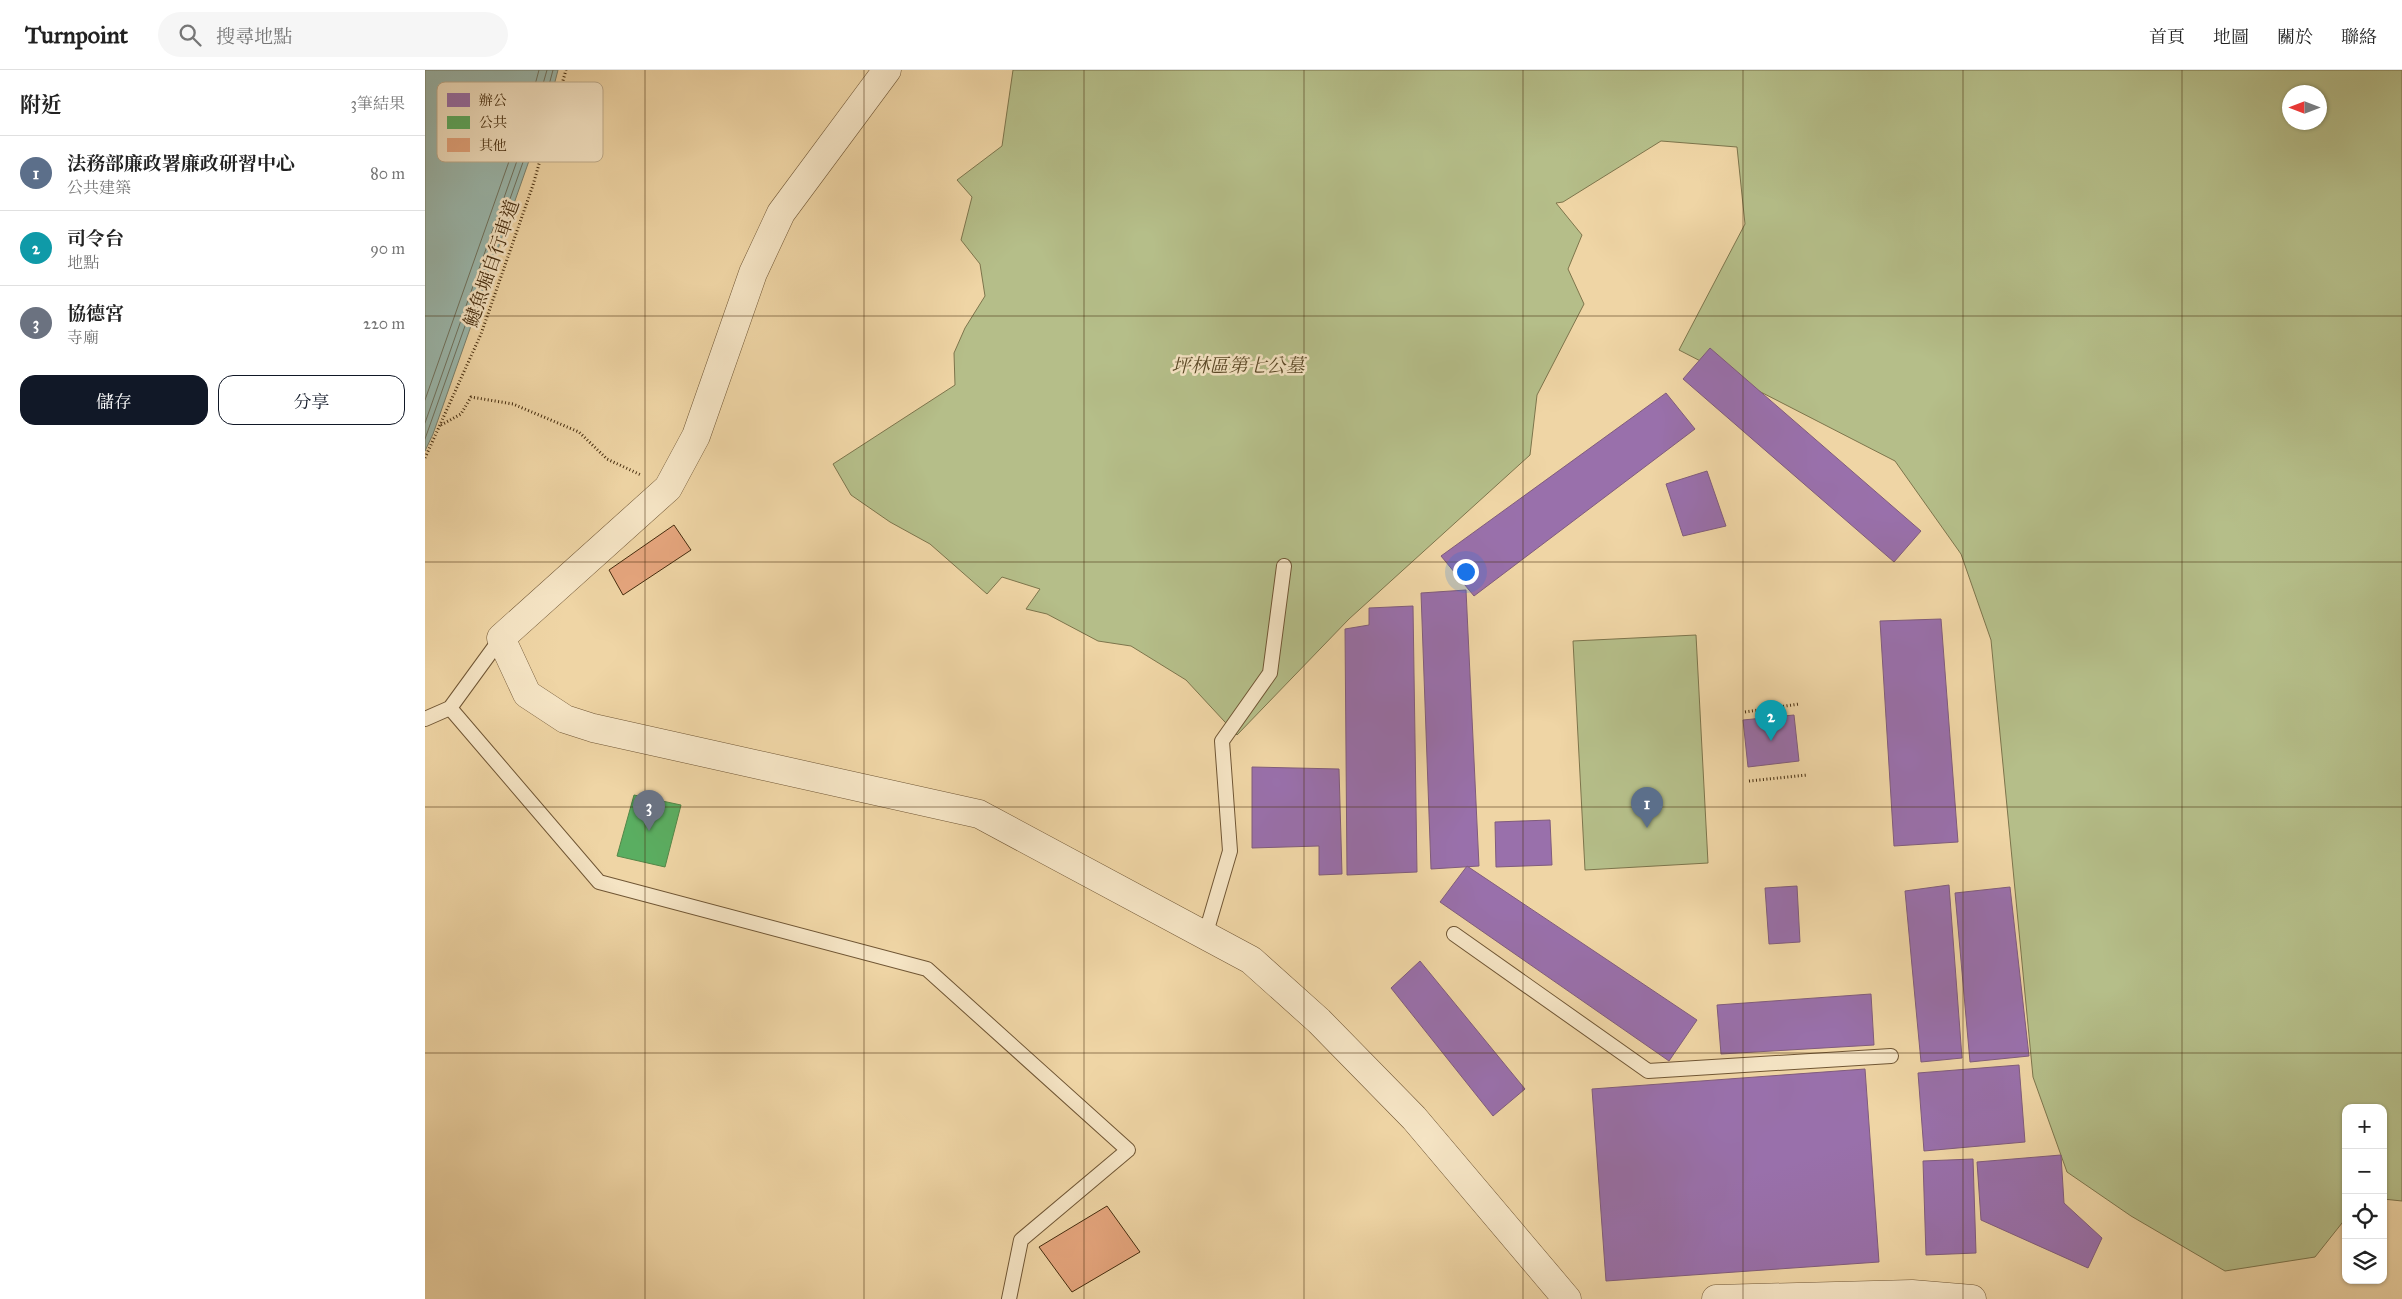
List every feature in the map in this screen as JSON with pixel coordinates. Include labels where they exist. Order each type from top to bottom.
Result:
[{"type":"street","points":[[887,70],[781,213],[753,273],[696,436],[668,488],[501,638],[527,694],[565,720],[593,728],[979,814],[1251,960],[1319,1021],[1414,1118],[1567,1299]]},
{"type":"street","points":[[1715,1299],[1912,1294],[1972,1299]]},
{"type":"lane","points":[[1205,936],[1230,851],[1222,741],[1270,674],[1284,566]]},
{"type":"lane","points":[[425,719],[450,708],[501,638]]},
{"type":"lane","points":[[450,708],[599,882],[927,969],[1128,1150],[1021,1240],[1009,1299]]},
{"type":"lane","points":[[1454,934],[1648,1071],[1891,1056]]},
{"type":"path","name":"𩻸魚堀自行車道","points":[[425,458],[481,334],[540,162]]},
{"type":"path","points":[[440,425],[461,414],[471,397],[513,404],[579,432],[607,459],[668,488]]},
{"type":"path","points":[[1745,712],[1799,704]]},
{"type":"path","points":[[1749,781],[1807,775]]},
{"type":"green space","name":"坪林區第七公墓","points":[[1013,70],[2402,70],[2402,1201],[2387,1199],[2387,1104],[2342,1104],[2342,1223],[2315,1257],[2225,1271],[2131,1216],[2067,1172],[2033,1077],[1991,640],[1961,554],[1895,461],[1679,350],[1745,224],[1737,147],[1661,141],[1563,202],[1556,203],[1582,235],[1568,269],[1584,304],[1537,395],[1530,455],[1349,619],[1237,735],[1186,680],[1131,646],[1098,641],[1047,614],[1026,609],[1040,589],[1002,577],[987,594],[930,544],[890,522],[851,495],[833,464],[955,385],[954,353],[965,328],[985,296],[980,264],[961,240],[972,197],[957,180],[1002,146]]},
{"type":"green space","points":[[1696,635],[1708,863],[1585,870],[1573,641]]},
{"type":"water","points":[[425,70],[558,70],[555,82],[437,82],[437,162],[529,162],[433,434],[425,451]]},
{"type":"building: 辦公","points":[[1710,348],[1921,531],[1894,562],[1683,379]]},
{"type":"building: 辦公","points":[[1666,393],[1695,429],[1474,596],[1441,556]]},
{"type":"building: 辦公","points":[[1707,471],[1726,526],[1683,536],[1666,484]]},
{"type":"building: 辦公","points":[[1466,590],[1479,866],[1431,869],[1421,593]]},
{"type":"building: 辦公","points":[[1413,606],[1417,872],[1347,875],[1345,629],[1369,625],[1369,608]]},
{"type":"building: 辦公","points":[[1941,619],[1958,842],[1894,846],[1880,621]]},
{"type":"building: 辦公","points":[[1794,715],[1799,761],[1748,767],[1743,720]]},
{"type":"building: 辦公","points":[[1252,767],[1339,769],[1342,874],[1319,875],[1319,846],[1252,848]]},
{"type":"building: 辦公","points":[[1550,820],[1552,865],[1496,867],[1495,822]]},
{"type":"building: 辦公","points":[[1467,866],[1697,1020],[1669,1061],[1440,902]]},
{"type":"building: 辦公","points":[[1949,885],[1962,1058],[1921,1062],[1905,891]]},
{"type":"building: 辦公","points":[[1797,886],[1800,942],[1769,944],[1765,888]]},
{"type":"building: 辦公","points":[[2010,887],[2029,1056],[1970,1062],[1955,893]]},
{"type":"building: 辦公","points":[[1420,961],[1525,1089],[1493,1116],[1391,988]]},
{"type":"building: 辦公","points":[[1871,994],[1874,1045],[1721,1054],[1717,1005]]},
{"type":"building: 辦公","points":[[2019,1065],[2025,1142],[1924,1151],[1918,1073]]},
{"type":"building: 辦公","points":[[1865,1069],[1879,1262],[1606,1281],[1592,1089]]},
{"type":"building: 辦公","points":[[2061,1155],[2064,1203],[2102,1238],[2088,1268],[1981,1220],[1977,1162]]},
{"type":"building: 辦公","points":[[1973,1159],[1976,1253],[1926,1255],[1923,1161]]},
{"type":"building: 公共","points":[[634,795],[681,805],[665,867],[617,856]]},
{"type":"building: 其他","points":[[674,525],[691,550],[623,595],[609,570]]},
{"type":"building: 其他","points":[[1107,1206],[1140,1252],[1072,1292],[1039,1247]]},
{"type":"place","name":"司令台","points":[[1771,741]]},
{"type":"place","name":"法務部廉政署廉政研習中心","points":[[1647,828]]},
{"type":"place","name":"協德宮","points":[[649,831]]}]
